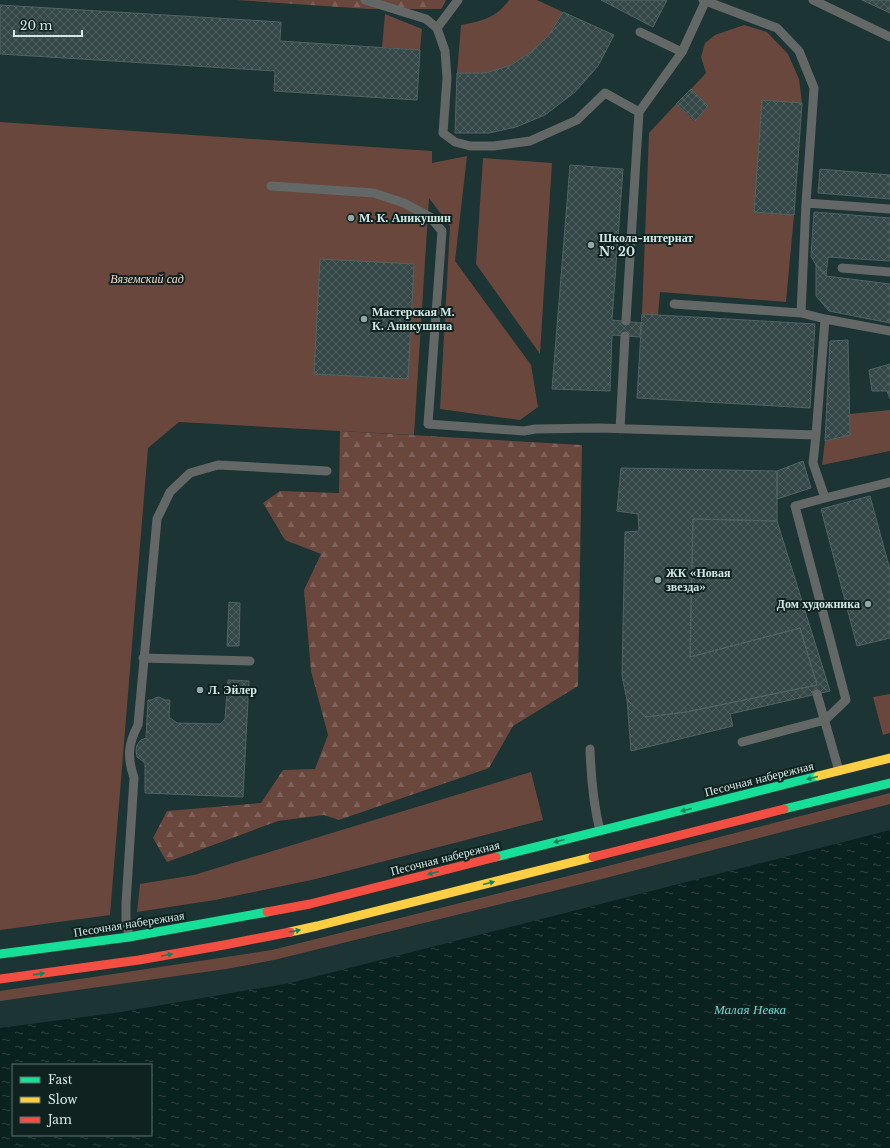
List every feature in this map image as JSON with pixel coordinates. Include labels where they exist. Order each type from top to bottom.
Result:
[{"type":"main road","name":"Песочная набережная","points":[[0,954],[129,937],[219,922],[310,904],[890,758]]},
{"type":"main road","points":[[0,979],[139,960],[224,945],[317,926],[890,783]]},
{"type":"lane","points":[[364,0],[426,19],[437,28],[445,51],[447,78],[443,134],[455,142],[470,146],[494,146],[530,141],[577,120],[605,93],[639,112]]},
{"type":"lane","points":[[437,28],[458,0]]},
{"type":"lane","points":[[626,321],[639,112],[682,52],[705,0],[777,28],[799,51],[814,88],[806,203],[801,312]]},
{"type":"lane","points":[[812,0],[890,37]]},
{"type":"lane","points":[[640,32],[682,52]]},
{"type":"lane","points":[[272,186],[374,193],[404,203],[430,217],[442,230],[428,424],[524,431],[535,429],[599,428],[816,434]]},
{"type":"lane","points":[[806,203],[890,209]]},
{"type":"lane","points":[[842,268],[890,272]]},
{"type":"lane","points":[[674,304],[801,312],[825,319],[890,331]]},
{"type":"lane","points":[[825,319],[813,463],[825,498]]},
{"type":"lane","points":[[620,429],[625,336]]},
{"type":"lane","points":[[129,937],[126,919],[126,903],[134,778],[130,764],[129,750],[132,736],[138,724],[157,519],[170,492],[190,473],[218,465],[327,471]]},
{"type":"lane","points":[[742,742],[825,720],[846,700],[795,506],[890,482]]},
{"type":"lane","points":[[144,658],[250,661]]},
{"type":"lane","points":[[817,694],[839,771]]},
{"type":"lane","points":[[590,749],[592,789],[600,831]]},
{"type":"green space","points":[[236,0],[446,0],[441,9],[369,9]]},
{"type":"green space","points":[[509,0],[537,0],[563,12],[549,35],[531,52],[511,65],[486,73],[457,73],[461,25],[476,22],[494,15]]},
{"type":"green space","points":[[385,14],[422,29],[420,50],[382,47]]},
{"type":"green space","points":[[744,25],[767,32],[788,54],[799,79],[802,103],[754,212],[794,215],[786,302],[660,292],[658,315],[642,314],[649,133],[676,104],[694,121],[708,106],[691,89],[706,73],[701,57],[705,43],[715,35]]},
{"type":"green space","name":"Вяземский сад","points":[[0,122],[432,151],[432,163],[467,156],[455,261],[531,365],[538,407],[520,420],[440,409],[450,226],[429,198],[414,435],[179,422],[148,448],[110,915],[0,930]]},
{"type":"green space","points":[[483,158],[552,163],[540,354],[476,264]]},
{"type":"green space","points":[[890,410],[890,451],[822,465],[825,441],[850,435],[850,414]]},
{"type":"green space","points":[[340,431],[582,445],[578,686],[513,726],[489,768],[339,820],[324,815],[278,821],[167,862],[153,838],[167,811],[261,803],[283,770],[315,769],[328,735],[311,671],[304,590],[321,554],[285,540],[263,503],[280,491],[339,493]]},
{"type":"green space","points":[[890,694],[890,733],[883,735],[873,697]]},
{"type":"green space","points":[[531,772],[543,820],[316,879],[215,900],[137,912],[140,884],[194,875]]},
{"type":"green space","points":[[890,793],[890,804],[602,879],[274,960],[226,969],[0,1001],[0,991],[272,950],[600,868]]},
{"type":"water","name":"Малая Невка","points":[[890,830],[890,1148],[0,1148],[0,1028],[121,1012],[290,983]]},
{"type":"building","points":[[601,0],[667,0],[653,27]]},
{"type":"building","points":[[862,0],[890,0],[890,13]]},
{"type":"building","points":[[0,5],[281,22],[280,41],[420,50],[417,100],[274,91],[275,71],[0,54]]},
{"type":"building","points":[[563,12],[614,35],[598,66],[575,92],[545,115],[516,127],[489,133],[455,133],[457,73],[486,73],[511,65],[531,52],[549,35]]},
{"type":"building","points":[[691,89],[708,106],[695,121],[676,104]]},
{"type":"building","points":[[762,100],[802,103],[794,215],[754,212]]},
{"type":"building","name":"Школа-интернат № 20","points":[[570,165],[623,169],[612,320],[641,323],[640,337],[612,335],[610,391],[552,389]]},
{"type":"building","points":[[820,169],[890,175],[890,199],[818,193]]},
{"type":"building","points":[[814,212],[890,218],[890,261],[828,257],[826,276],[816,265],[811,256]]},
{"type":"building","name":"Мастерская М. К. Аникушина","points":[[320,259],[414,264],[408,379],[314,374]]},
{"type":"building","points":[[816,265],[826,276],[890,284],[890,323],[829,311],[816,296]]},
{"type":"building","points":[[642,314],[815,324],[810,408],[637,398]]},
{"type":"building","points":[[848,340],[850,435],[825,441],[830,341]]},
{"type":"building","points":[[890,364],[890,399],[887,391],[872,391],[869,370]]},
{"type":"building","points":[[803,461],[811,488],[777,499],[777,471]]},
{"type":"building","name":"ЖК «Новая звезда»","points":[[621,468],[777,471],[777,521],[693,519],[690,657],[800,628],[817,685],[686,712],[646,717],[627,700],[622,676],[625,532],[639,531],[638,514],[617,511]]},
{"type":"building","name":"Дом художника","points":[[870,496],[890,570],[890,638],[857,646],[821,509]]},
{"type":"building","points":[[693,519],[777,521],[830,691],[730,714],[733,726],[631,751],[627,700],[646,717],[686,712],[817,685],[800,628],[690,657]]},
{"type":"building","points":[[229,602],[240,603],[239,646],[227,646]]},
{"type":"building","points":[[228,680],[249,681],[243,797],[145,793],[145,763],[137,757],[136,751],[137,745],[141,740],[146,738],[148,700],[159,697],[165,700],[170,700],[169,717],[177,723],[220,724],[225,719]]},
{"type":"traffic: fast","points":[[496,857],[818,776]]},
{"type":"traffic: fast","points":[[784,809],[890,783]]},
{"type":"traffic: fast","points":[[0,954],[129,937],[267,912]]},
{"type":"traffic: slow","points":[[818,776],[890,758]]},
{"type":"traffic: slow","points":[[290,932],[593,857]]},
{"type":"traffic: jam","points":[[593,857],[784,809]]},
{"type":"traffic: jam","points":[[267,912],[310,904],[496,857]]},
{"type":"traffic: jam","points":[[0,979],[139,960],[290,932]]},
{"type":"place","name":"М. К. Аникушин","points":[[351,218]]},
{"type":"place","name":"Школа-интернат № 20","points":[[591,245]]},
{"type":"place","name":"Мастерская М. К. Аникушина","points":[[364,319]]},
{"type":"place","name":"ЖК «Новая звезда»","points":[[658,580]]},
{"type":"place","name":"Дом художника","points":[[868,604]]},
{"type":"place","name":"Л. Эйлер","points":[[200,690]]}]
